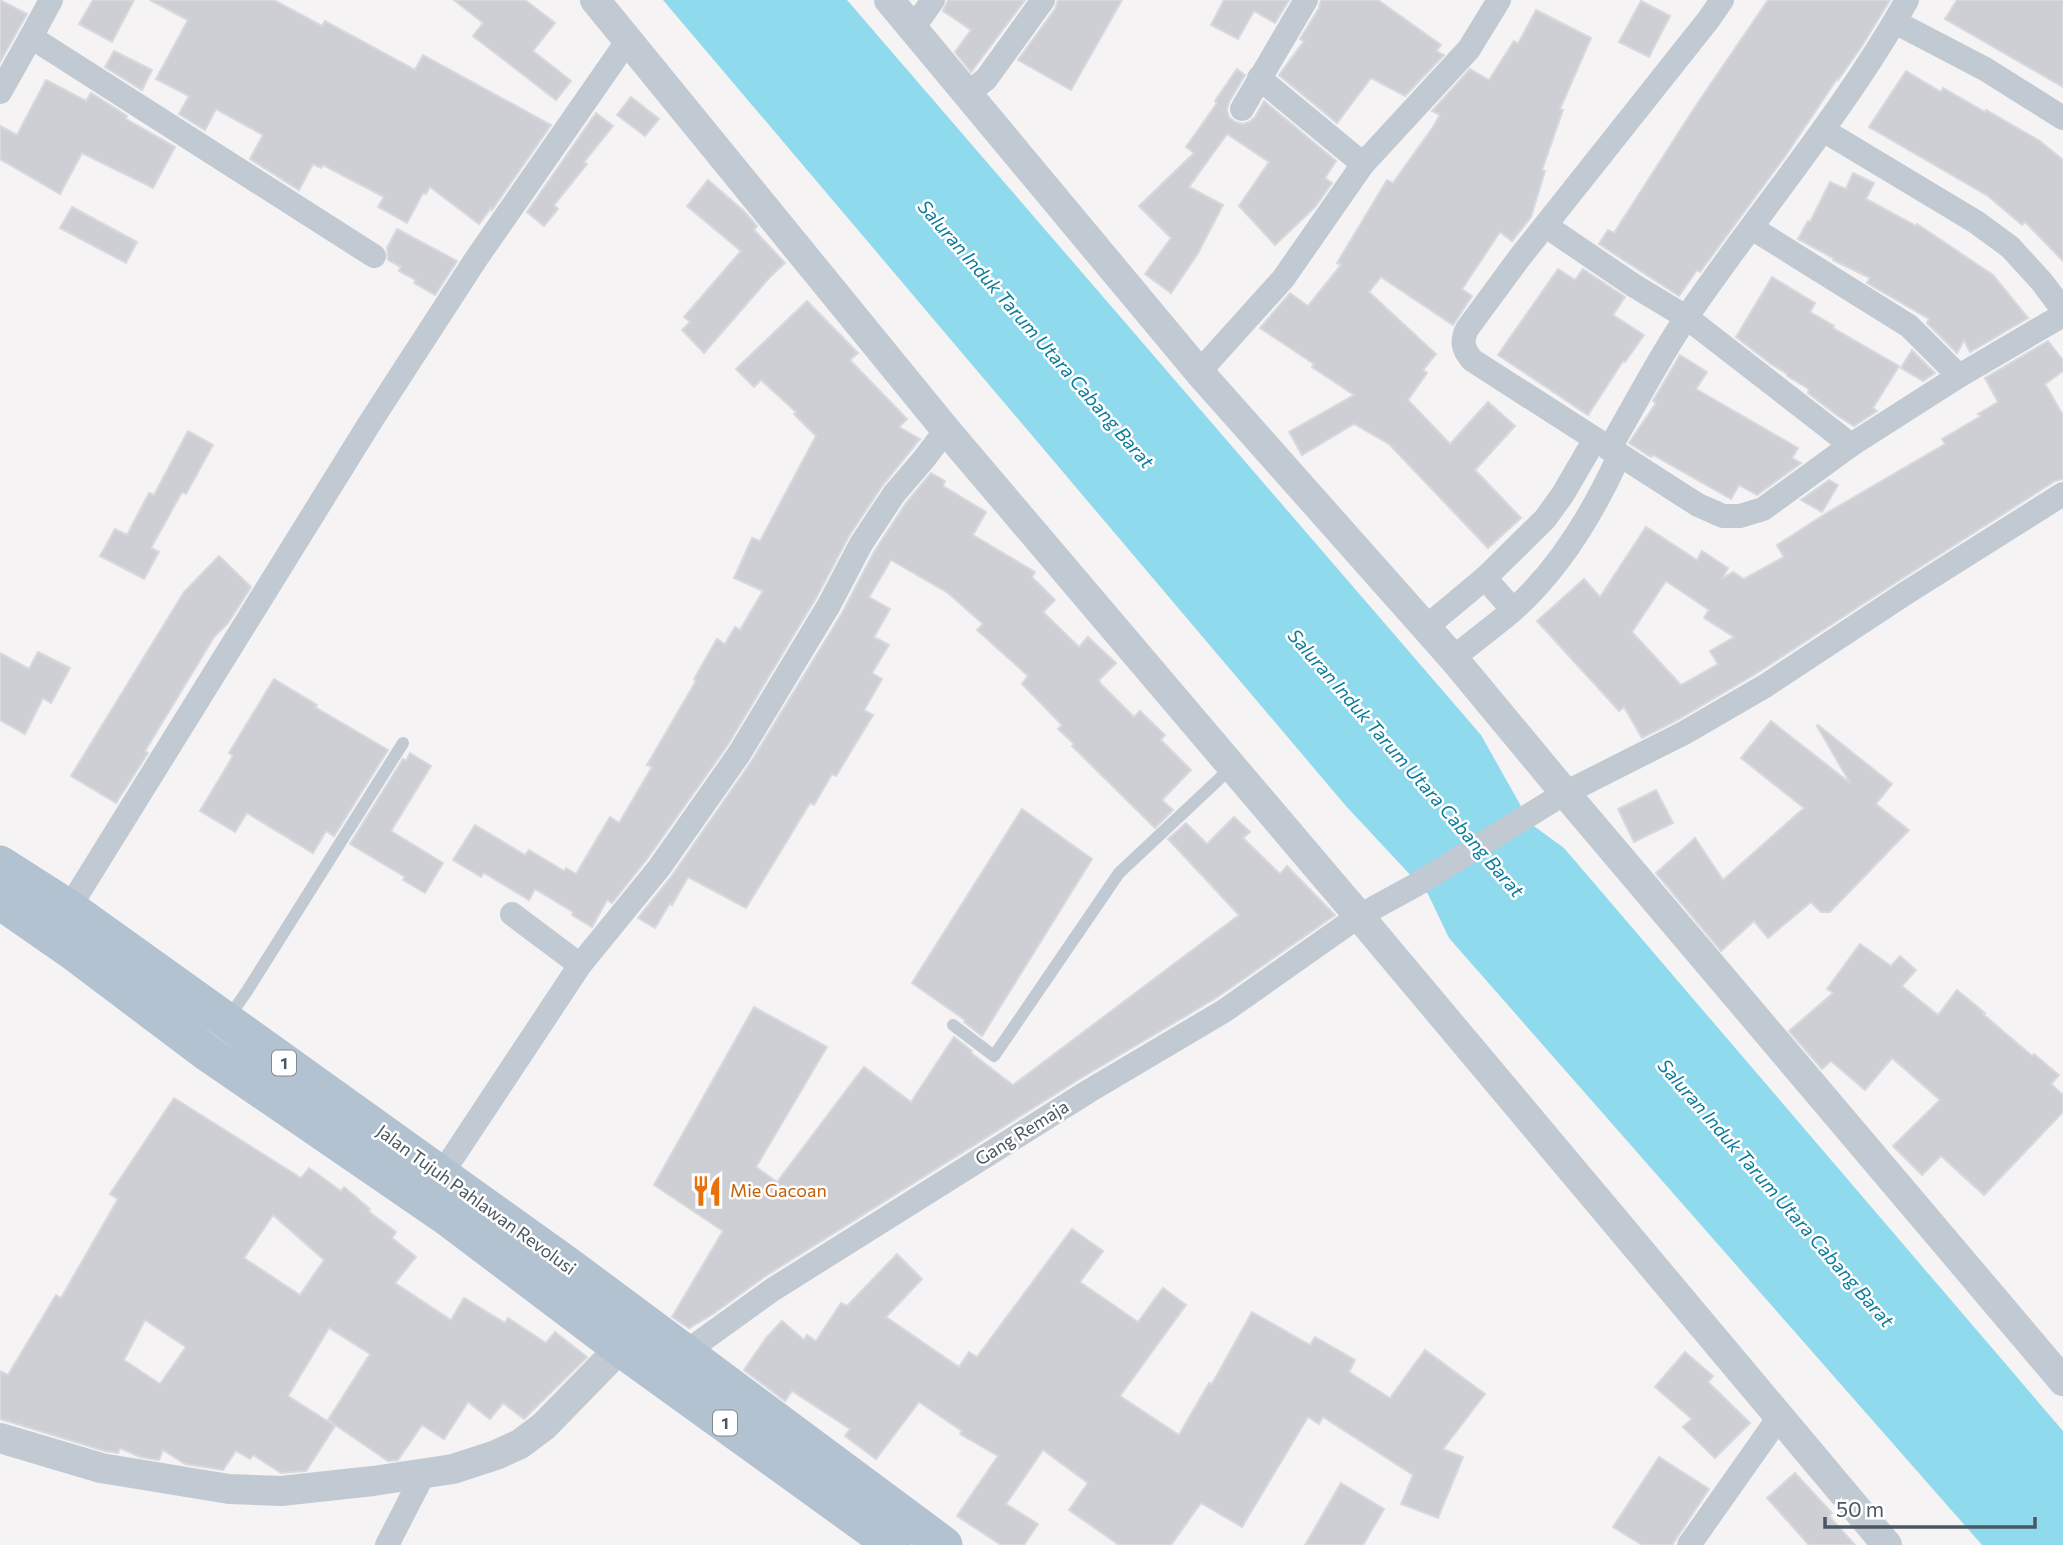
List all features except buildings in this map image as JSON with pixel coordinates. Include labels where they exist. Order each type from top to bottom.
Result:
[{"type":"main road","name":"Jalan Tujuh Pahlawan Revolusi","points":[[0,864],[69,908],[441,1175],[686,1352],[944,1545]]},
{"type":"main road","name":"Jalan Tujuh Pahlawan Revolusi","points":[[0,901],[72,951],[206,1052],[448,1218],[620,1348],[893,1545]]},
{"type":"street","points":[[0,92],[51,0]]},
{"type":"street","points":[[595,0],[946,430],[1359,916],[1887,1545]]},
{"type":"street","points":[[889,0],[1199,372],[1453,658],[2063,1381]]},
{"type":"street","points":[[913,28],[933,0]]},
{"type":"street","points":[[967,94],[986,79],[1043,0]]},
{"type":"street","points":[[1242,109],[1306,0]]},
{"type":"street","points":[[1199,372],[1283,279],[1363,164],[1469,49],[1499,0]]},
{"type":"street","points":[[1722,0],[1467,329],[1463,337],[1464,350],[1472,360],[1698,505],[1723,516],[1740,516],[1763,509],[1851,445],[1959,376],[2063,315]]},
{"type":"street","points":[[1425,628],[1485,578],[1545,519],[1563,494],[1608,448],[1686,317],[1823,130],[1908,0]]},
{"type":"street","points":[[1895,22],[1985,69],[2063,118]]},
{"type":"street","points":[[31,37],[374,257]]},
{"type":"street","points":[[69,908],[371,421],[476,260],[628,40]]},
{"type":"street","points":[[1259,78],[1363,164]]},
{"type":"street","points":[[1823,130],[1976,222],[2010,247],[2063,310]]},
{"type":"street","points":[[1546,226],[1686,317],[1851,445]]},
{"type":"street","points":[[1752,228],[1909,326],[1959,376]]},
{"type":"street","points":[[441,1175],[580,965],[659,868],[739,754],[829,605],[861,544],[894,494],[946,430]]},
{"type":"street","points":[[1453,658],[1513,610],[1557,563],[1601,494],[1608,448]]},
{"type":"street","name":"Gang Remaja","points":[[686,1352],[772,1290],[1089,1091],[1224,1011],[1359,916],[1414,887],[1565,793],[1684,733],[1765,686],[2063,494]]},
{"type":"street","points":[[1545,519],[1571,540]]},
{"type":"street","points":[[1485,578],[1513,610]]},
{"type":"street","points":[[512,915],[580,965]]},
{"type":"street","points":[[0,1438],[101,1468],[229,1489],[281,1491],[373,1481],[453,1469],[520,1444],[544,1426],[620,1348]]},
{"type":"street","points":[[1689,1545],[1780,1416]]},
{"type":"street","points":[[387,1545],[424,1473]]},
{"type":"lane","points":[[226,1022],[403,743]]},
{"type":"lane","points":[[953,1025],[994,1056],[1119,873],[1232,767]]},
{"type":"water","name":"Saluran Induk Tarum Utara Cabang Barat","points":[[663,0],[847,0],[1481,735],[1531,824],[1564,848],[2063,1431],[2063,1545],[1982,1545],[1449,938],[1428,894],[1346,806]]},
{"type":"place","name":"Mie Gacoan","points":[[707,1191]]}]
